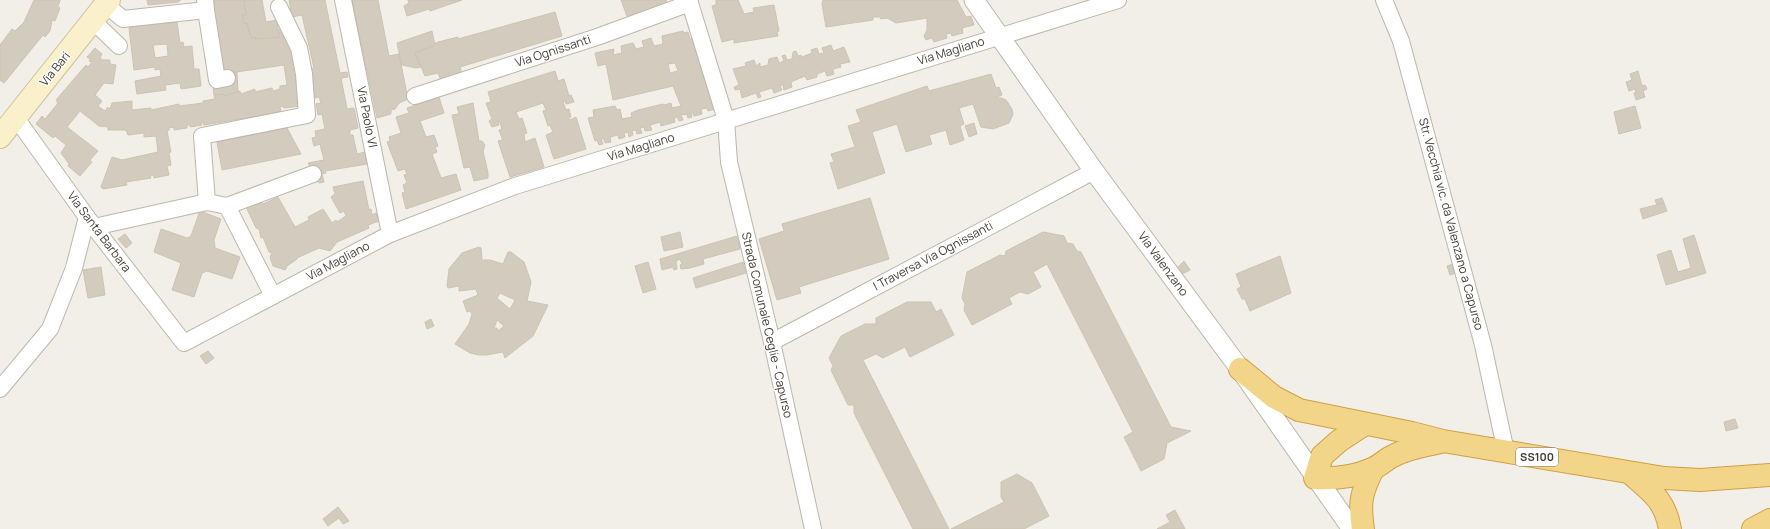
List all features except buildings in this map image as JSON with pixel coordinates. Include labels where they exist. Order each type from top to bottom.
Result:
[{"type":"highway","name":"SS100","points":[[1240,369],[1274,397],[1298,410],[1412,433],[1443,441],[1664,478],[1700,480],[1770,475]]},
{"type":"highway","points":[[1315,478],[1322,456],[1339,441],[1365,424]]},
{"type":"highway","name":"SS100","points":[[1315,478],[1335,479],[1373,469],[1393,456],[1412,449],[1443,441]]},
{"type":"highway","points":[[1362,529],[1360,512],[1362,491],[1373,469]]},
{"type":"highway","points":[[1630,473],[1656,495],[1667,514],[1670,529]]},
{"type":"highway","points":[[1753,529],[1770,520]]},
{"type":"main road","name":"Via Bari","points":[[0,137],[76,43],[100,6]]},
{"type":"street","name":"Via Paolo VI","points":[[343,0],[390,234]]},
{"type":"street","name":"Via Valenzano","points":[[974,0],[998,37],[1094,171],[1240,369],[1352,529]]},
{"type":"street","name":"Via Magliano","points":[[184,343],[390,234],[515,186],[1118,0]]},
{"type":"street","name":"Str. Vecchia vic. da Valenzano a Capurso","points":[[1384,0],[1401,41],[1483,345],[1506,452]]},
{"type":"street","name":"Via Ognissanti","points":[[416,96],[597,37],[689,2],[726,120]]},
{"type":"street","points":[[100,6],[123,19],[205,5],[217,80],[227,78]]},
{"type":"street","points":[[100,6],[119,46]]},
{"type":"street","points":[[207,202],[202,136],[308,114],[304,74],[299,48],[279,7]]},
{"type":"street","name":"Via Santa Barbara","points":[[16,118],[90,222],[184,343]]},
{"type":"street","name":"Strada Comunale Ceglie - Capurso","points":[[726,120],[729,162],[772,342],[813,529]]},
{"type":"street","name":"I Traversa Via Ognissanti","points":[[772,342],[1094,171]]},
{"type":"street","points":[[0,389],[50,329],[90,222],[207,202],[227,206],[312,174]]},
{"type":"street","points":[[227,206],[272,296]]}]
